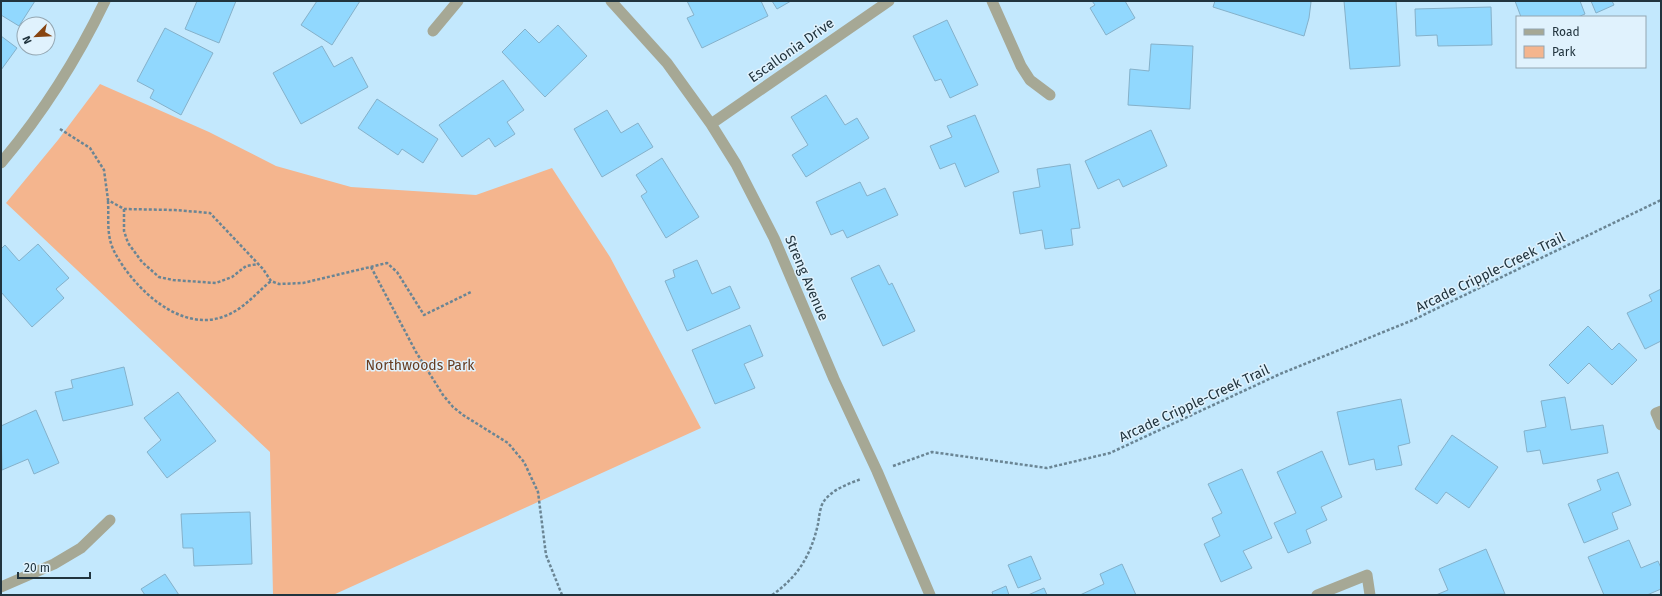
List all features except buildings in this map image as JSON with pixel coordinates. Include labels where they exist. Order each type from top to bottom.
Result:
[{"type":"street","points":[[1,163],[50,99],[92,29],[105,1]]},
{"type":"street","points":[[433,31],[458,1]]},
{"type":"street","name":"Streng Avenue","points":[[611,1],[667,63],[711,124],[736,164],[774,238],[834,379],[877,471],[930,595]]},
{"type":"street","name":"Escallonia Drive","points":[[711,124],[889,1]]},
{"type":"street","points":[[992,1],[1021,66],[1030,80],[1050,95]]},
{"type":"street","points":[[1659,412],[1661,425]]},
{"type":"street","points":[[1,587],[54,564],[81,548],[110,520]]},
{"type":"street","points":[[1317,595],[1367,575],[1370,595]]},
{"type":"path","points":[[60,129],[90,148],[104,170],[108,200],[108,232],[114,251],[130,274],[155,301],[178,315],[205,320],[225,316],[249,302],[271,281]]},
{"type":"path","points":[[108,200],[124,209],[175,210],[210,213],[258,264],[271,281],[279,284],[303,283],[387,263],[397,272],[424,315],[471,292]]},
{"type":"path","name":"Arcade Cripple-Creek Trail","points":[[772,595],[786,586],[808,558],[818,527],[823,502],[835,490],[877,471],[932,452],[1047,468],[1110,453],[1280,374],[1413,320],[1661,200]]},
{"type":"path","points":[[124,209],[124,231],[128,243],[142,262],[160,277],[172,280],[216,283],[232,277],[251,264],[258,264]]},
{"type":"path","points":[[371,267],[416,352],[443,395],[453,407],[463,415],[508,443],[524,462],[538,492],[546,555],[562,595]]},
{"type":"green space","name":"Northwoods Park","points":[[100,84],[209,132],[276,166],[351,187],[476,195],[552,168],[610,257],[701,428],[333,595],[273,595],[270,452],[6,203],[58,140]]}]
